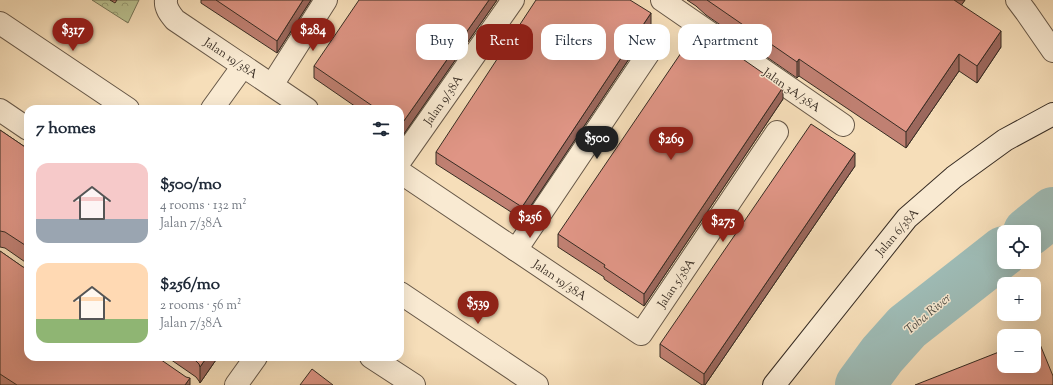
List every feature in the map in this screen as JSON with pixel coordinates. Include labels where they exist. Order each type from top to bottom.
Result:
[{"type":"street","name":"Jalan 19/38A","points":[[166,0],[165,3],[169,12],[175,20],[301,105]]},
{"type":"street","points":[[272,85],[326,0]]},
{"type":"street","name":"Jalan 9/38A","points":[[404,155],[513,0]]},
{"type":"street","name":"Jalan 3A/38A","points":[[662,0],[843,125]]},
{"type":"street","points":[[1026,4],[1053,51]]},
{"type":"street","points":[[0,23],[122,105]]},
{"type":"street","points":[[516,250],[644,60]]},
{"type":"street","points":[[215,105],[243,66]]},
{"type":"street","points":[[0,110],[24,126]]},
{"type":"street","name":"Jalan 6/38A","points":[[774,385],[907,218],[954,177],[1005,140],[1053,114]]},
{"type":"street","name":"Jalan 5/38A","points":[[641,334],[777,132]]},
{"type":"street","name":"Jalan 19/38A","points":[[404,175],[641,334]]},
{"type":"street","points":[[404,296],[537,385]]},
{"type":"street","points":[[236,385],[253,361]]},
{"type":"street","points":[[377,361],[414,385]]},
{"type":"green space","points":[[92,0],[139,0],[128,23]]},
{"type":"building","points":[[216,0],[303,0],[277,41]]},
{"type":"building","points":[[359,0],[489,0],[468,30],[468,24],[416,24],[416,60],[447,60],[404,121],[404,105],[371,105],[314,66]]},
{"type":"building","points":[[536,0],[630,0],[651,13],[644,24],[614,24],[614,60],[620,60],[522,207],[436,152],[497,60],[533,60],[533,24],[520,24]]},
{"type":"building","points":[[707,0],[954,0],[1001,31],[977,66],[959,54],[906,132],[799,59],[797,62],[772,45],[772,24],[742,24]]},
{"type":"building","points":[[678,57],[678,60],[744,60],[783,87],[644,294],[604,267],[605,265],[558,234]]},
{"type":"building","points":[[811,124],[855,153],[704,374],[660,344]]},
{"type":"building","points":[[0,130],[24,146],[24,244],[5,232],[0,231]]},
{"type":"building","points":[[0,251],[24,267],[24,361],[163,361],[186,377],[190,378],[185,385],[17,385],[0,374]]},
{"type":"building","points":[[1041,347],[1053,376],[1053,385],[915,385],[997,353],[997,373],[1041,373]]},
{"type":"building","points":[[196,361],[204,361],[200,367]]},
{"type":"building","points":[[312,369],[333,385],[300,385]]},
{"type":"waterway","name":"Toba River","points":[[1037,225],[1053,212]]},
{"type":"waterway","name":"Toba River","points":[[860,385],[882,355],[907,327],[997,256]]}]
